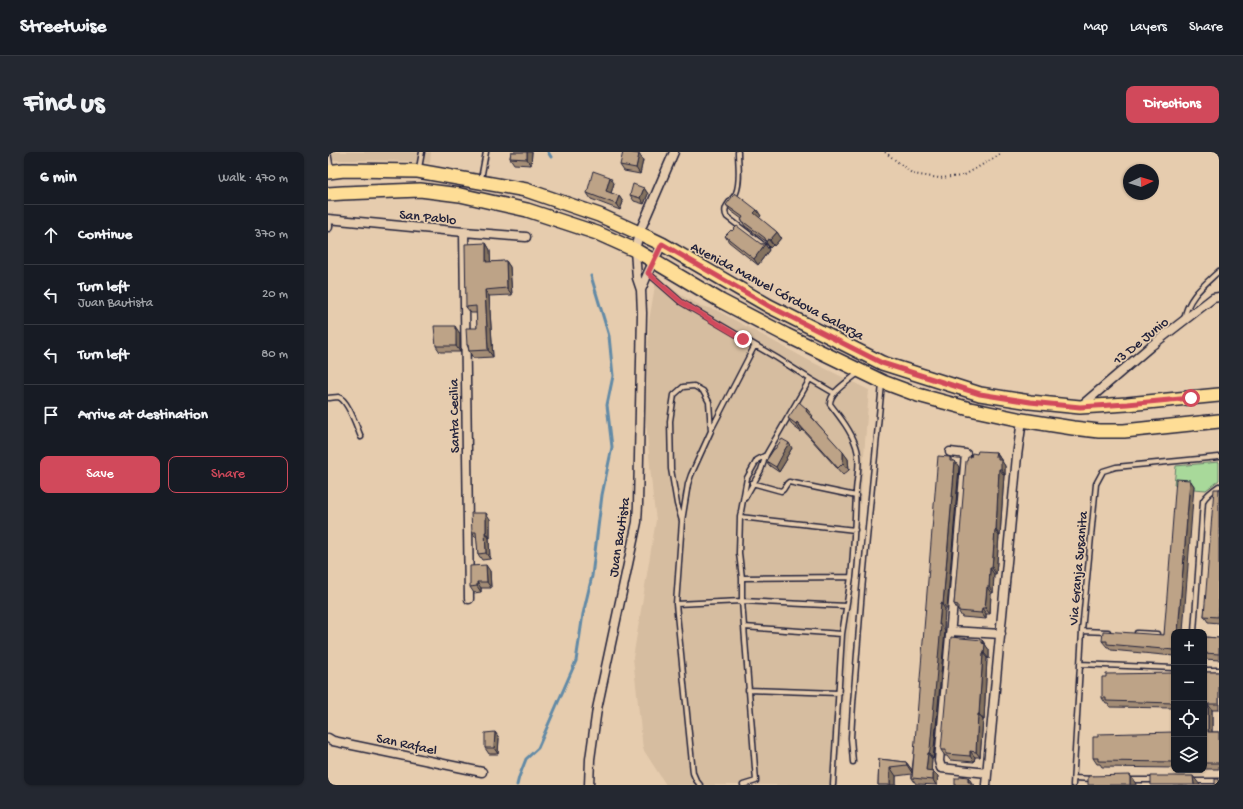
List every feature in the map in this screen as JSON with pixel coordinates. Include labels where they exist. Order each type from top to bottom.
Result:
[{"type":"main road","name":"Avenida Manuel Córdova Galarza","points":[[330,171],[418,171],[526,190],[599,215],[662,244],[769,306],[882,363],[980,394],[1030,402],[1080,407],[1219,395]]},
{"type":"main road","points":[[328,194],[420,190],[460,195],[527,210],[597,233],[635,250],[651,267],[786,335],[883,382],[941,402],[1022,420],[1073,428],[1124,432],[1219,422]]},
{"type":"street","name":"Juan Bautista","points":[[589,785],[590,759],[597,709],[637,522],[641,290],[637,278],[635,250],[639,233],[674,152]]},
{"type":"street","name":"San Pablo","points":[[328,219],[526,237]]},
{"type":"street","name":"Santa Cecilia","points":[[464,232],[468,599]]},
{"type":"street","name":"Juan Bautista","points":[[641,290],[662,244]]},
{"type":"street","name":"13 De Junio","points":[[1080,407],[1151,346],[1213,298],[1219,297]]},
{"type":"street","points":[[986,785],[1017,456],[1022,420]]},
{"type":"street","points":[[950,452],[966,454],[939,761],[941,768],[987,773]]},
{"type":"street","points":[[951,631],[1001,634]]},
{"type":"street","name":"San Rafael","points":[[328,738],[333,741],[482,772]]},
{"type":"lane","points":[[328,152],[330,171]]},
{"type":"lane","points":[[418,171],[422,152]]},
{"type":"lane","points":[[481,182],[486,152]]},
{"type":"lane","points":[[738,152],[738,186],[736,194],[724,209],[725,213],[727,217],[767,247]]},
{"type":"lane","points":[[651,267],[681,302],[834,393]]},
{"type":"lane","points":[[1184,320],[1189,302],[1200,288],[1219,271]]},
{"type":"lane","points":[[700,785],[693,773],[676,604],[682,521],[691,475],[711,431],[755,345]]},
{"type":"lane","points":[[833,785],[842,634],[851,577],[859,466],[856,447],[852,436],[830,404],[830,399],[834,393],[861,371]]},
{"type":"lane","points":[[743,501],[752,483],[761,470],[766,455],[810,379]]},
{"type":"lane","points":[[853,762],[851,738],[862,590],[883,382]]},
{"type":"lane","points":[[682,521],[677,504],[671,469],[670,421],[674,395],[683,387],[694,386],[702,391],[709,402],[711,431]]},
{"type":"lane","points":[[328,398],[339,397],[343,400],[350,411],[361,437]]},
{"type":"lane","points":[[743,785],[757,783],[748,690],[742,601],[742,578],[739,553],[740,518],[745,484],[750,470],[757,460],[766,455]]},
{"type":"lane","name":"Via Granja Susanita","points":[[1073,785],[1082,631],[1096,484],[1103,471],[1116,467],[1219,457]]},
{"type":"lane","points":[[752,483],[780,491],[784,490],[789,482],[856,496]]},
{"type":"lane","points":[[1194,629],[1203,501],[1205,497],[1219,486]]},
{"type":"lane","points":[[740,518],[855,530]]},
{"type":"lane","points":[[742,578],[851,577]]},
{"type":"lane","points":[[676,604],[742,601],[846,606]]},
{"type":"lane","points":[[744,627],[842,634]]},
{"type":"lane","points":[[1082,631],[1112,632]]},
{"type":"lane","points":[[1135,633],[1157,634]]},
{"type":"lane","points":[[1080,664],[1171,668]]},
{"type":"lane","points":[[1207,670],[1219,670]]},
{"type":"lane","points":[[748,690],[839,693]]},
{"type":"lane","points":[[1074,778],[1102,780]]},
{"type":"lane","points":[[1123,780],[1145,783],[1161,780]]},
{"type":"lane","points":[[1185,781],[1209,783],[1219,781]]},
{"type":"path","points":[[885,152],[913,174],[939,178],[963,176],[1002,152]]},
{"type":"shaded area","points":[[328,152],[431,152],[430,163],[407,161],[328,160]]},
{"type":"shaded area","points":[[657,274],[664,282],[681,295],[701,306],[716,310],[810,361],[869,390],[837,785],[666,785],[643,749],[633,658],[656,520],[645,411],[649,321]]},
{"type":"green space","points":[[1219,462],[1219,480],[1206,490],[1174,485],[1176,466]]},
{"type":"building","points":[[511,152],[527,152],[527,159],[510,158]]},
{"type":"building","points":[[623,152],[639,154],[636,168],[620,165]]},
{"type":"building","points":[[593,171],[610,177],[606,191],[619,196],[616,204],[587,193]]},
{"type":"building","points":[[633,184],[644,188],[640,198],[630,195]]},
{"type":"building","points":[[735,193],[757,210],[754,213],[777,232],[770,240],[768,239],[766,242],[765,238],[741,220],[743,217],[726,205]]},
{"type":"building","points":[[737,226],[761,244],[765,244],[754,259],[725,236]]},
{"type":"building","points":[[486,243],[486,262],[506,261],[507,288],[485,290],[488,350],[469,351],[467,345],[466,328],[477,328],[476,306],[466,307],[465,244]]},
{"type":"building","points":[[434,326],[455,326],[456,346],[436,346]]},
{"type":"building","points":[[799,402],[807,409],[806,411],[843,452],[843,463],[838,468],[797,422],[796,424],[788,418]]},
{"type":"building","points":[[782,439],[789,443],[776,467],[766,461]]},
{"type":"building","points":[[978,451],[996,452],[995,456],[998,456],[998,460],[1001,460],[1001,469],[999,469],[996,530],[992,568],[990,568],[989,587],[987,587],[985,608],[982,608],[981,613],[958,611],[958,605],[954,604],[966,461],[968,457],[971,457],[972,453],[977,454]]},
{"type":"building","points":[[938,456],[950,457],[950,461],[955,461],[943,604],[941,603],[939,625],[941,625],[930,749],[928,753],[926,770],[933,771],[933,780],[912,778]]},
{"type":"building","points":[[1176,479],[1190,480],[1178,629],[1171,629],[1171,650],[1107,644],[1107,641],[1102,641],[1103,631],[1164,635]]},
{"type":"building","points":[[1214,489],[1219,489],[1218,617],[1204,616]]},
{"type":"building","points":[[471,513],[486,513],[486,553],[478,554],[476,532],[472,532]]},
{"type":"building","points":[[486,565],[487,582],[477,582],[477,586],[470,587],[470,566]]},
{"type":"building","points":[[951,637],[982,640],[982,643],[985,644],[983,653],[976,752],[970,751],[970,756],[946,754],[946,750],[941,750]]},
{"type":"building","points":[[1207,637],[1219,638],[1219,654],[1207,653]]},
{"type":"building","points":[[1207,672],[1219,672],[1219,704],[1208,704],[1208,732],[1219,732],[1219,763],[1207,763]]},
{"type":"building","points":[[1171,673],[1171,703],[1106,701],[1106,698],[1102,698],[1102,677],[1106,677],[1106,674]]},
{"type":"building","points":[[495,732],[494,748],[485,748],[485,733]]},
{"type":"building","points":[[1171,732],[1171,762],[1098,761],[1098,758],[1093,758],[1093,737],[1098,737],[1098,734]]},
{"type":"building","points":[[879,759],[906,762],[907,765],[890,767],[890,785],[878,785]]},
{"type":"building","points":[[1130,775],[1130,785],[1088,785],[1088,776]]},
{"type":"building","points":[[960,776],[968,777],[968,782],[971,782],[971,785],[955,785],[955,778],[960,778]]},
{"type":"building","points":[[1151,776],[1193,776],[1194,785],[1151,785]]},
{"type":"building","points":[[1215,779],[1219,779],[1219,785],[1215,785]]},
{"type":"waterway","points":[[548,152],[551,157]]},
{"type":"waterway","points":[[517,785],[526,759],[538,748],[576,661],[583,614],[592,576],[602,495],[612,447],[607,405],[613,376],[609,336],[591,276]]},
{"type":"route","points":[[743,339],[681,302],[648,273],[662,244],[769,306],[882,363],[980,394],[1030,402],[1080,407],[1191,398]]}]
